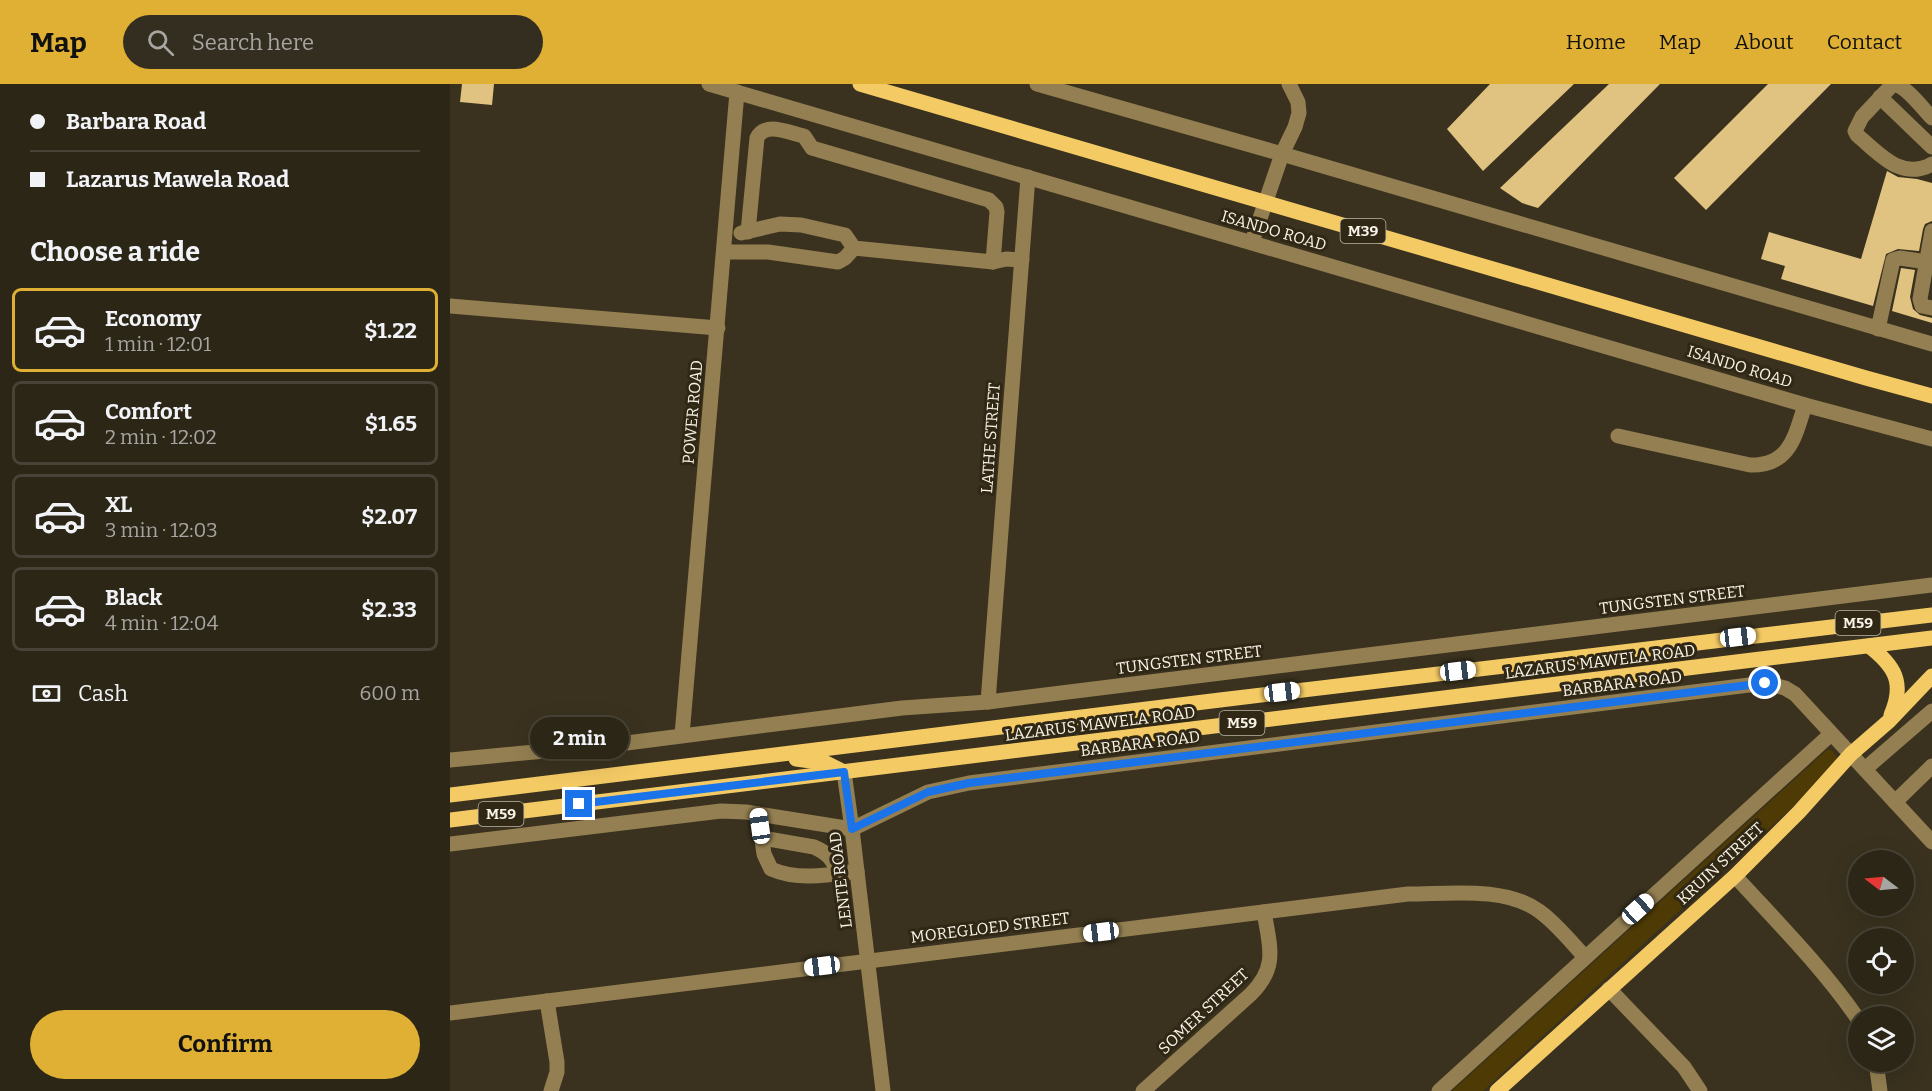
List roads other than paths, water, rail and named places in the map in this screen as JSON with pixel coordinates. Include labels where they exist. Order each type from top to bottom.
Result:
[{"type":"main road","name":"ISANDO ROAD","points":[[860,84],[1932,396]]},
{"type":"main road","name":"LAZARUS MAWELA ROAD","points":[[450,795],[1932,615]]},
{"type":"main road","name":"LAZARUS MAWELA ROAD","points":[[450,820],[1932,638]]},
{"type":"main road","points":[[1869,646],[1885,659],[1897,680],[1899,688],[1889,721]]},
{"type":"main road","name":"KRUIN STREET","points":[[1497,1091],[1735,876],[1799,812],[1851,754],[1889,721],[1932,676]]},
{"type":"main road","points":[[760,756],[815,760],[844,772]]},
{"type":"street","name":"ISANDO ROAD","points":[[709,84],[1805,405],[1932,439]]},
{"type":"street","points":[[1037,84],[1932,344]]},
{"type":"street","points":[[1252,242],[1282,154],[1299,113],[1298,102],[1289,84]]},
{"type":"street","points":[[1932,118],[1903,88],[1893,84],[1862,117],[1855,131],[1898,167],[1917,170],[1932,164]]},
{"type":"street","name":"POWER ROAD","points":[[682,735],[737,92]]},
{"type":"street","points":[[1880,97],[1932,147]]},
{"type":"street","points":[[748,232],[757,138],[759,132],[768,128],[804,136],[812,148],[989,200],[996,207],[997,212],[993,262]]},
{"type":"street","name":"LATHE STREET","points":[[988,702],[1028,177]]},
{"type":"street","points":[[726,233],[748,232],[780,224],[801,225],[845,235],[854,248],[993,262],[1006,259],[1022,260]]},
{"type":"street","points":[[1932,231],[1921,303],[1922,306],[1932,308]]},
{"type":"street","points":[[724,252],[768,252],[838,262],[854,248]]},
{"type":"street","points":[[1878,329],[1893,260],[1900,258],[1926,262]]},
{"type":"street","points":[[450,306],[718,328]]},
{"type":"street","points":[[1618,436],[1750,465],[1763,465],[1775,462],[1787,450],[1795,435],[1805,405]]},
{"type":"street","name":"TUNGSTEN STREET","points":[[450,760],[619,744],[902,708],[988,702],[1932,585]]},
{"type":"street","name":"BARBARA ROAD","points":[[852,829],[928,792],[978,782],[1765,683],[1785,688],[1795,694],[1932,842]]},
{"type":"street","points":[[1865,769],[1932,711]]},
{"type":"street","name":"KRUIN STREET","points":[[1439,1091],[1830,734]]},
{"type":"street","points":[[1895,802],[1932,766]]},
{"type":"street","name":"LENTE ROAD","points":[[844,772],[884,1091]]},
{"type":"street","points":[[450,844],[711,811],[758,814],[852,829]]},
{"type":"street","points":[[758,814],[764,854],[771,869],[801,876],[857,871]]},
{"type":"street","points":[[762,838],[821,850],[834,861],[838,874]]},
{"type":"street","points":[[1735,876],[1850,1006]]},
{"type":"street","name":"MOREGLOED STREET","points":[[450,1013],[1408,894],[1495,895],[1513,898],[1539,911],[1585,957]]},
{"type":"street","name":"SOMER STREET","points":[[1143,1091],[1264,980],[1270,958],[1264,912]]},
{"type":"street","points":[[1609,989],[1684,1067],[1700,1091]]},
{"type":"street","points":[[547,1001],[557,1062],[557,1072],[551,1091]]},
{"type":"street","points":[[1877,1072],[1880,1091]]}]
